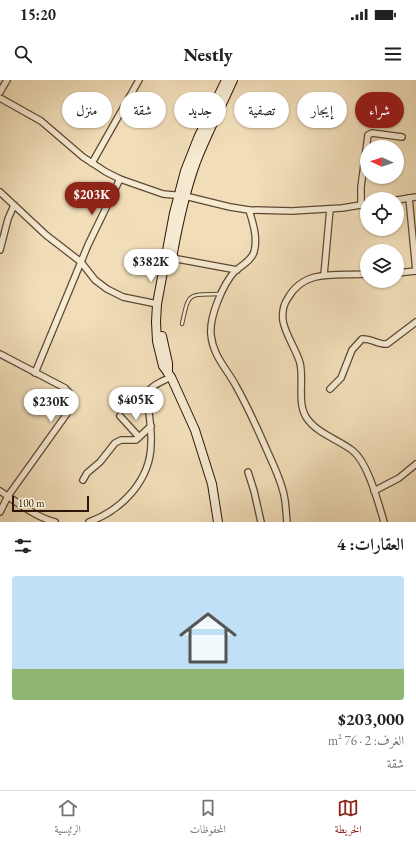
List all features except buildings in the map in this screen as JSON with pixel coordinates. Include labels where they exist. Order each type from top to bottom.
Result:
[{"type":"main road","points":[[170,375],[161,332],[161,322],[185,171],[198,138],[226,80]]},
{"type":"main road","points":[[218,522],[212,484],[195,430],[170,375],[163,366],[157,341],[156,322],[174,212],[207,135],[233,80]]},
{"type":"street","points":[[0,92],[7,80]]},
{"type":"street","points":[[92,164],[139,80]]},
{"type":"street","points":[[0,98],[41,121],[92,164],[120,178],[163,194],[182,196],[249,210],[292,211],[360,204]]},
{"type":"street","points":[[362,192],[361,187],[368,135],[372,133],[402,137]]},
{"type":"street","points":[[35,373],[81,262],[120,178]]},
{"type":"street","points":[[0,192],[46,235],[81,262],[95,280],[116,294],[158,304]]},
{"type":"street","points":[[404,199],[416,197]]},
{"type":"street","points":[[404,272],[416,271],[409,198]]},
{"type":"street","points":[[0,250],[8,219],[14,205]]},
{"type":"street","points":[[324,275],[330,208]]},
{"type":"street","points":[[249,210],[255,232],[255,248],[250,259],[230,277],[221,294],[211,326],[212,342],[218,359],[232,378],[249,409],[276,472],[284,496],[287,522]]},
{"type":"street","points":[[172,258],[236,270]]},
{"type":"street","points":[[360,274],[324,275],[307,279],[295,288],[286,301],[283,308],[283,322],[298,355],[301,369],[302,399],[305,415],[309,422],[319,430],[346,445],[358,456],[363,463],[384,522]]},
{"type":"street","points":[[330,389],[341,378],[352,350],[362,339],[387,344],[416,322]]},
{"type":"street","points":[[0,354],[70,392],[73,403],[57,430],[8,496],[0,512]]},
{"type":"street","points":[[89,522],[103,516],[121,504],[140,482],[148,464],[151,452],[151,426],[148,391],[170,375]]},
{"type":"street","points":[[120,416],[139,437]]},
{"type":"street","points":[[83,480],[84,476],[100,462],[115,443],[121,440],[135,440],[151,426]]},
{"type":"street","points":[[374,491],[399,478],[416,464]]},
{"type":"street","points":[[248,472],[261,522]]},
{"type":"street","points":[[0,491],[47,519],[55,522]]},
{"type":"lane","points":[[182,324],[187,301],[190,297],[196,295],[221,294]]}]
